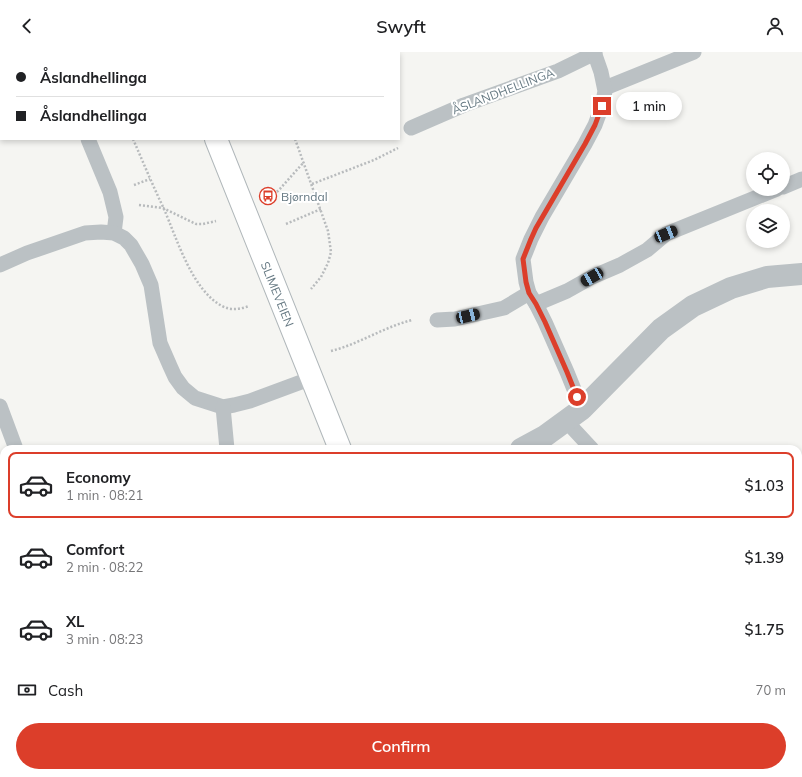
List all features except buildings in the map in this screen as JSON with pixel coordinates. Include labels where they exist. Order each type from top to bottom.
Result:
[{"type":"street","name":"SLIMEVEIEN","points":[[216,140],[338,445]]},
{"type":"street","points":[[528,445],[545,436],[574,415],[661,329],[693,306],[731,288],[767,277],[802,274]]},
{"type":"lane","points":[[605,88],[694,52]]},
{"type":"lane","name":"ÅSLANDHELLINGA","points":[[411,128],[464,105],[558,71],[594,53],[606,90],[602,106],[595,125],[542,217],[523,259],[526,282],[567,372],[574,415]]},
{"type":"lane","points":[[88,140],[110,192],[116,218],[114,233]]},
{"type":"lane","points":[[790,184],[802,179]]},
{"type":"lane","points":[[436,320],[455,319],[567,292],[592,277],[620,265],[647,250],[666,234],[760,196]]},
{"type":"lane","points":[[0,265],[27,253],[86,233],[114,233],[124,238],[131,245],[142,264],[151,286],[160,343],[175,377],[183,388],[195,398],[223,407],[250,401],[312,378]]},
{"type":"lane","points":[[0,406],[15,445]]},
{"type":"lane","points":[[223,407],[227,445]]},
{"type":"lane","points":[[574,415],[590,445]]},
{"type":"path","points":[[312,184],[374,160],[398,148],[411,128]]},
{"type":"path","points":[[133,140],[192,274],[208,294],[223,307],[232,309],[249,306]]},
{"type":"path","points":[[296,140],[328,231],[331,252],[328,263],[321,277],[311,289]]},
{"type":"path","points":[[273,193],[278,191],[304,162]]},
{"type":"path","points":[[112,202],[163,208],[196,224],[216,221]]},
{"type":"path","points":[[286,224],[320,209]]},
{"type":"path","points":[[326,351],[347,346],[407,322],[424,318],[436,320]]},
{"type":"place","name":"Bjørndal","points":[[268,196]]},
{"type":"route","points":[[577,397],[545,322],[529,293],[523,259],[536,228],[585,144],[595,125],[602,106]]}]
